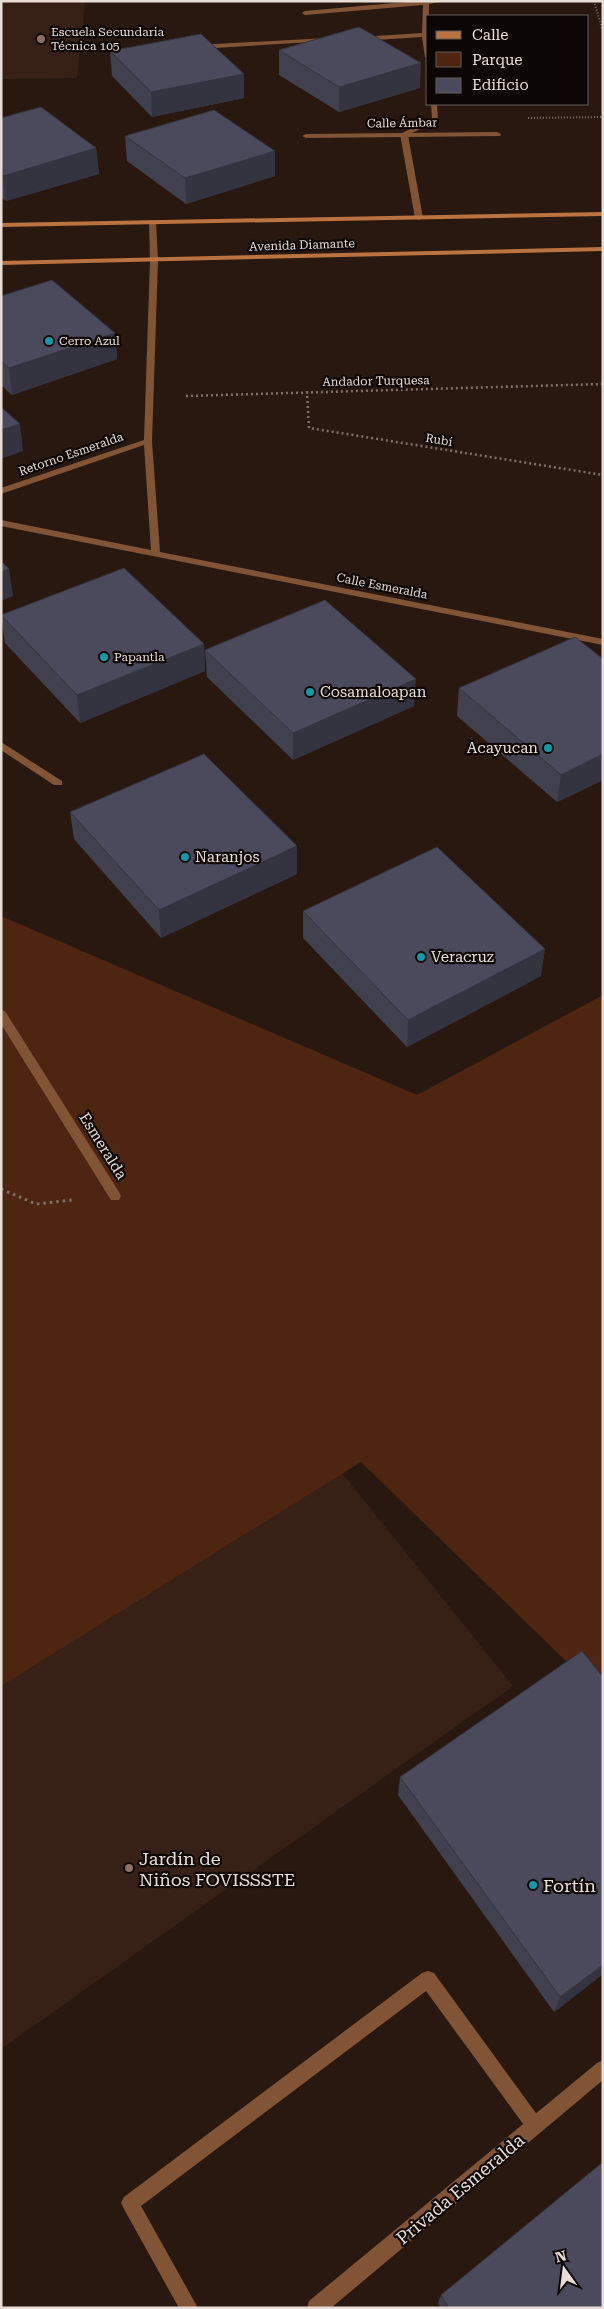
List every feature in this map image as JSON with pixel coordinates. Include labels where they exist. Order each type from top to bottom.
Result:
[{"type":"main road","name":"Avenida Diamante","points":[[1,225],[603,214]]},
{"type":"main road","name":"Avenida Diamante","points":[[1,263],[603,249]]},
{"type":"street","points":[[305,13],[426,4],[442,1]]},
{"type":"street","points":[[426,4],[426,42]]},
{"type":"street","points":[[356,39],[425,35]]},
{"type":"street","points":[[189,47],[336,40]]},
{"type":"street","points":[[419,218],[404,134],[436,119],[434,105]]},
{"type":"street","name":"Calle Ámbar","points":[[306,136],[497,134]]},
{"type":"street","points":[[152,222],[154,260],[148,441],[156,555]]},
{"type":"street","name":"Retorno Esmeralda","points":[[1,491],[148,441]]},
{"type":"street","name":"Calle Esmeralda","points":[[1,523],[603,642]]},
{"type":"street","points":[[1,745],[58,783]]},
{"type":"street","name":"Esmeralda","points":[[1,1014],[114,1196]]},
{"type":"street","points":[[189,2308],[130,2203],[428,1979],[535,2126]]},
{"type":"street","name":"Privada Esmeralda","points":[[316,2308],[603,2069]]},
{"type":"path","points":[[594,1],[603,32]]},
{"type":"path","name":"Andador Turquesa","points":[[149,398],[307,391],[603,384]]},
{"type":"path","name":"Rubí","points":[[307,391],[309,428],[603,475]]},
{"type":"path","name":"Esmeralda","points":[[1,1188],[36,1204],[114,1196]]},
{"type":"shaded area","name":"Escuela Secundaria Técnica 105","points":[[1,1],[85,1],[77,78],[1,79]]},
{"type":"shaded area","name":"Jardín de Niños FOVISSSTE","points":[[313,1437],[513,1686],[1,2049],[1,1631]]},
{"type":"green space","points":[[1,916],[417,1095],[603,995],[603,1697],[361,1462],[1,1686]]},
{"type":"building","points":[[359,27],[421,63],[339,87],[279,50]]},
{"type":"building","points":[[201,34],[244,74],[151,92],[110,51]]},
{"type":"building","points":[[41,107],[96,148],[3,176],[1,174],[1,118]]},
{"type":"building","points":[[214,110],[275,151],[185,178],[125,136]]},
{"type":"building","points":[[52,280],[115,333],[9,368],[1,361],[1,296]]},
{"type":"building","points":[[1,407],[20,424],[1,430]]},
{"type":"building","points":[[1,561],[9,569],[1,572]]},
{"type":"building","name":"Papantla","points":[[124,568],[204,644],[77,695],[1,615]]},
{"type":"building","name":"Cosamaloapan","points":[[325,600],[416,679],[293,733],[205,650]]},
{"type":"building","name":"Acayucan","points":[[575,637],[603,659],[603,754],[561,775],[459,688]]},
{"type":"building","name":"Naranjos","points":[[204,754],[297,846],[159,910],[70,812]]},
{"type":"building","name":"Veracruz","points":[[437,847],[545,949],[408,1020],[303,911]]},
{"type":"building","name":"Fortín","points":[[582,1651],[603,1677],[603,1965],[560,1997],[400,1777]]},
{"type":"building","points":[[603,2162],[603,2308],[449,2308],[441,2295]]},
{"type":"place","name":"Escuela Secundaria Técnica 105","points":[[41,39]]},
{"type":"place","name":"Cerro Azul","points":[[49,341]]},
{"type":"place","name":"Papantla","points":[[104,657]]},
{"type":"place","name":"Cosamaloapan","points":[[310,692]]},
{"type":"place","name":"Acayucan","points":[[548,748]]},
{"type":"place","name":"Naranjos","points":[[185,857]]},
{"type":"place","name":"Veracruz","points":[[421,957]]},
{"type":"place","name":"Jardín de Niños FOVISSSTE","points":[[129,1868]]},
{"type":"place","name":"Fortín","points":[[533,1885]]}]
